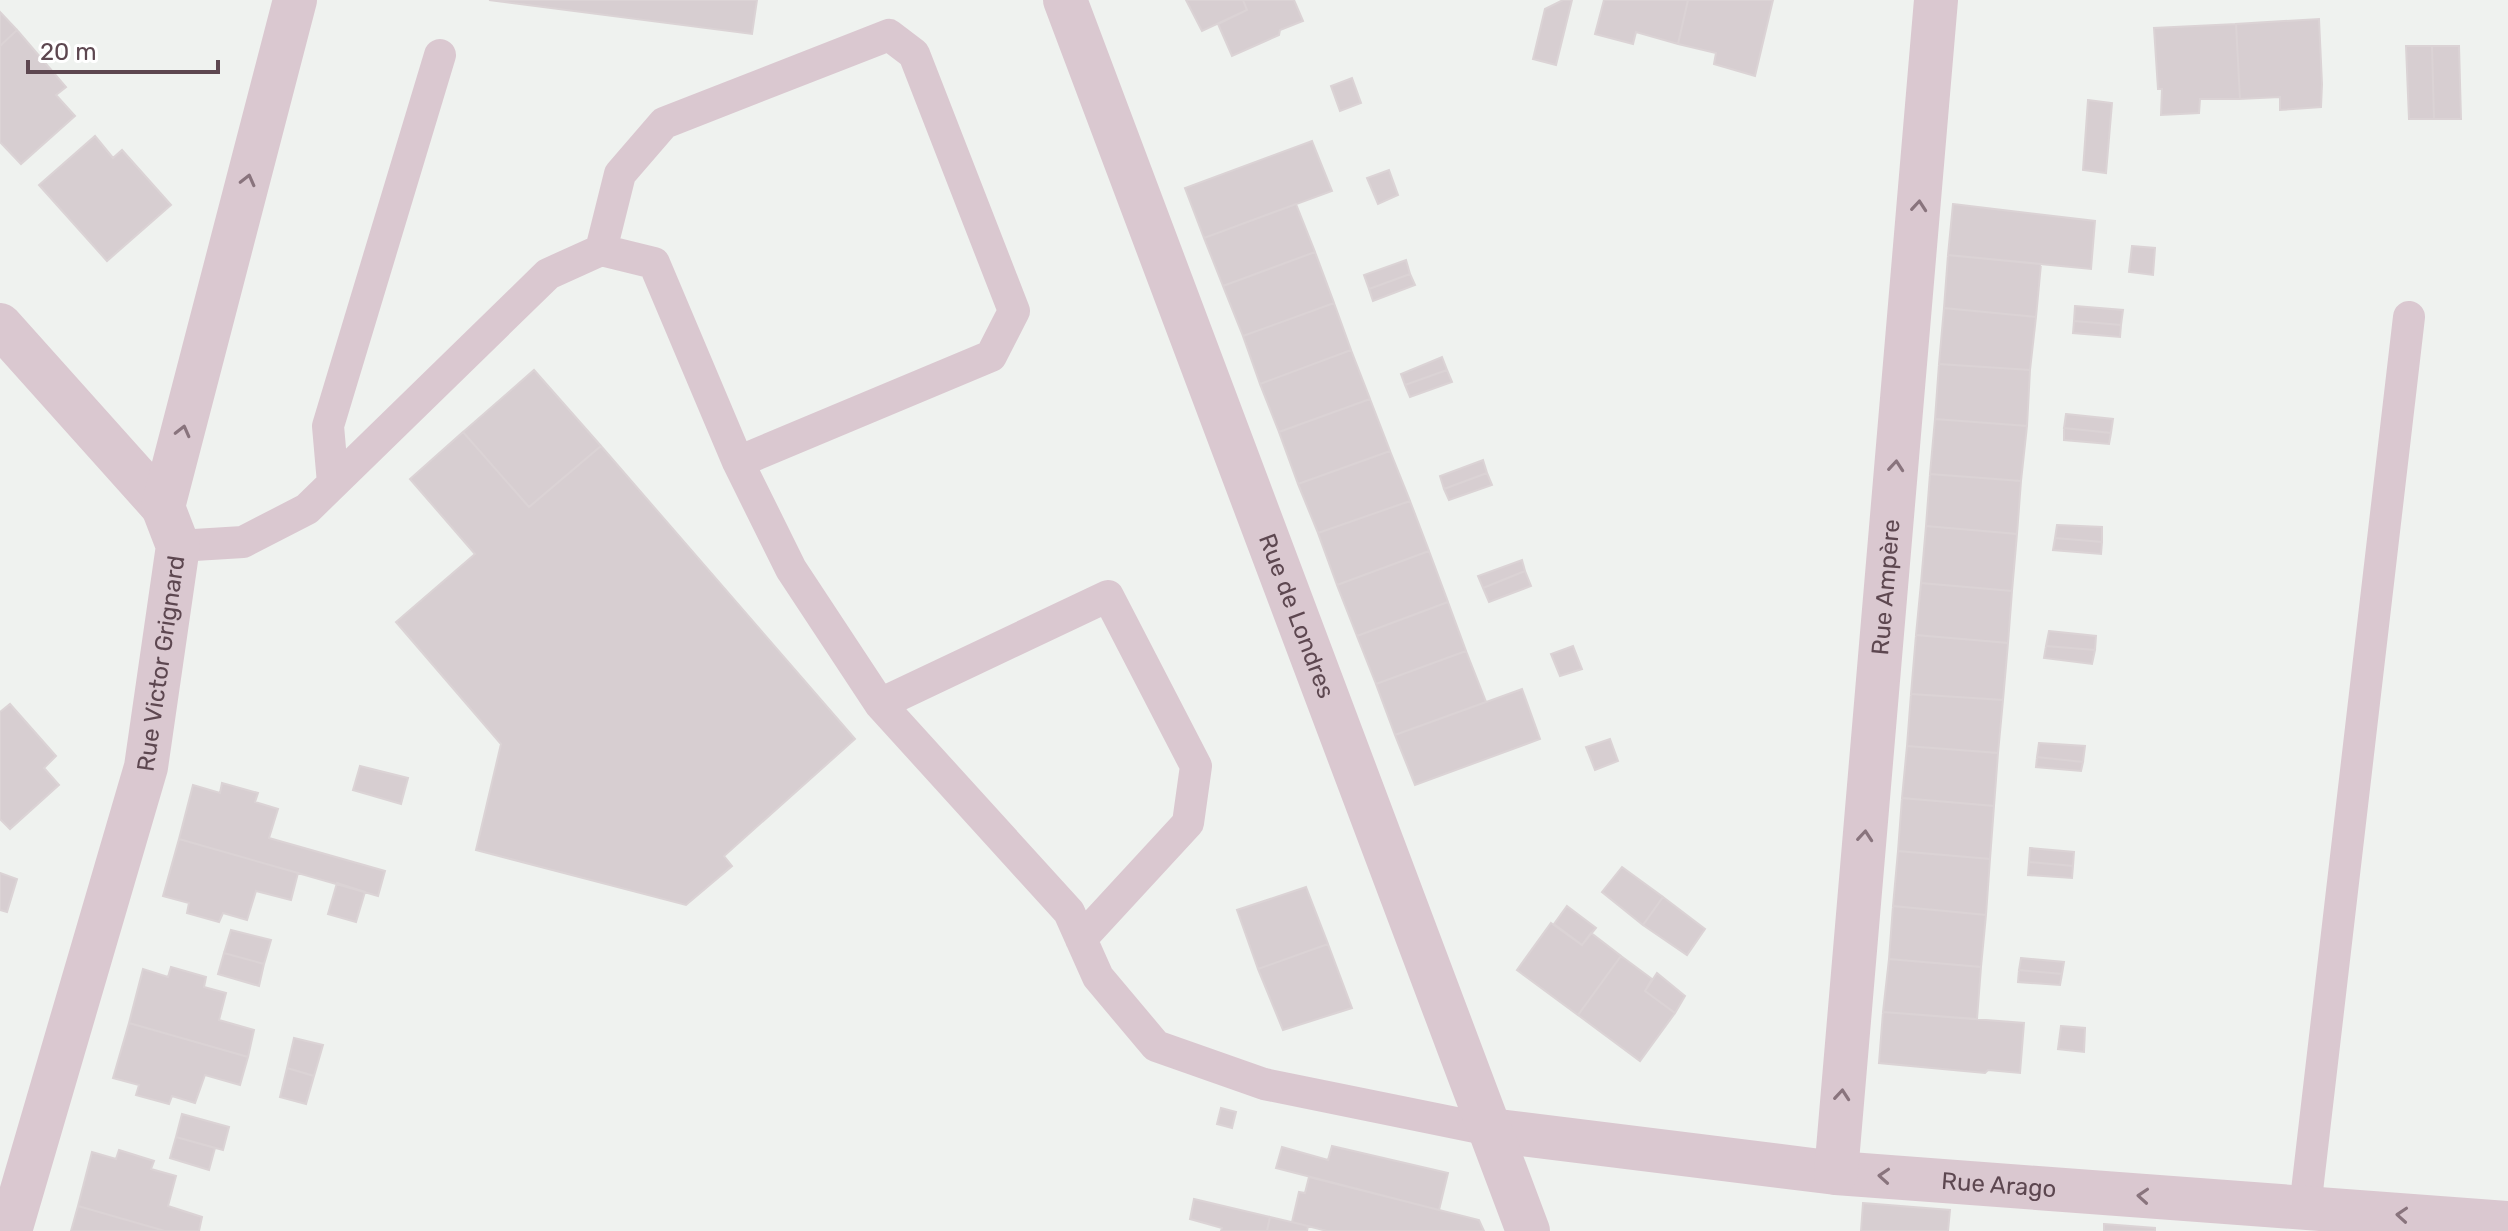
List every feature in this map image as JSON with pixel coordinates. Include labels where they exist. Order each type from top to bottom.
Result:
[{"type":"street","name":"Rue Victor Grignard","points":[[10,1231],[146,767],[171,526],[295,0]]},
{"type":"street","name":"Rue de Londres","points":[[1065,0],[1528,1231]]},
{"type":"street","name":"Rue Ampère","points":[[1836,1173],[1936,0]]},
{"type":"street","points":[[0,325],[171,526]]},
{"type":"street","name":"Rue Arago","points":[[1490,1130],[1836,1173],[2508,1223]]},
{"type":"lane","points":[[601,250],[620,174],[664,123],[889,35],[914,54],[1014,311],[991,356],[738,462]]},
{"type":"lane","points":[[333,483],[328,426],[440,55]]},
{"type":"lane","points":[[171,526],[243,542],[307,509],[548,274],[601,250],[654,263],[738,462],[791,569],[880,704],[1069,912],[1098,977],[1156,1046],[1264,1084],[1490,1130]]},
{"type":"lane","points":[[2305,1208],[2409,317]]},
{"type":"lane","points":[[880,704],[1108,596],[1196,766],[1188,823],[1081,939]]},
{"type":"building","points":[[489,0],[757,0],[752,34]]},
{"type":"building","points":[[1186,0],[1243,0],[1247,10],[1202,31]]},
{"type":"building","points":[[1243,0],[1294,0],[1303,21],[1232,56],[1218,24],[1247,10]]},
{"type":"building","points":[[1563,0],[1572,0],[1556,65],[1533,59],[1545,9]]},
{"type":"building","points":[[1604,0],[1688,0],[1678,44],[1636,32],[1633,44],[1595,34]]},
{"type":"building","points":[[1688,0],[1773,0],[1755,76],[1714,64],[1716,53],[1678,44]]},
{"type":"building","points":[[0,12],[17,30],[0,46]]},
{"type":"building","points":[[2319,19],[2321,107],[2280,110],[2280,97],[2240,99],[2236,24]]},
{"type":"building","points":[[2236,24],[2240,99],[2200,99],[2199,113],[2161,115],[2162,89],[2158,89],[2154,28]]},
{"type":"building","points":[[17,30],[66,87],[56,95],[75,116],[21,164],[0,142],[0,46]]},
{"type":"building","points":[[2406,46],[2432,46],[2434,119],[2409,119]]},
{"type":"building","points":[[2432,46],[2459,46],[2461,119],[2434,119]]},
{"type":"building","points":[[1352,78],[1361,103],[1340,111],[1331,86]]},
{"type":"building","points":[[2088,100],[2112,103],[2106,173],[2083,170]]},
{"type":"building","points":[[95,136],[113,158],[122,150],[171,205],[107,261],[39,185]]},
{"type":"building","points":[[1312,141],[1332,191],[1204,238],[1185,188]]},
{"type":"building","points":[[1389,170],[1398,195],[1378,204],[1367,178]]},
{"type":"building","points":[[1296,204],[1315,252],[1223,286],[1204,238]]},
{"type":"building","points":[[1953,204],[2095,221],[2091,269],[1948,255]]},
{"type":"building","points":[[2132,246],[2155,248],[2153,275],[2129,272]]},
{"type":"building","points":[[1315,252],[1334,303],[1243,336],[1223,286]]},
{"type":"building","points":[[1948,255],[2041,264],[2036,317],[1944,308]]},
{"type":"building","points":[[1406,260],[1410,274],[1369,289],[1364,275]]},
{"type":"building","points":[[1410,274],[1415,285],[1373,301],[1369,289]]},
{"type":"building","points":[[1334,303],[1351,350],[1260,384],[1243,336]]},
{"type":"building","points":[[2075,306],[2123,310],[2121,325],[2074,321]]},
{"type":"building","points":[[1944,308],[2036,317],[2030,370],[1939,364]]},
{"type":"building","points":[[2074,321],[2121,325],[2120,337],[2073,333]]},
{"type":"building","points":[[1351,350],[1370,399],[1279,432],[1260,384]]},
{"type":"building","points":[[1442,357],[1447,370],[1405,385],[1401,374]]},
{"type":"building","points":[[1939,364],[2030,370],[2027,426],[1935,419]]},
{"type":"building","points":[[534,370],[601,446],[529,507],[463,432]]},
{"type":"building","points":[[1447,370],[1452,382],[1410,397],[1405,385]]},
{"type":"building","points":[[1370,399],[1390,451],[1298,484],[1279,432]]},
{"type":"building","points":[[2066,414],[2113,419],[2111,433],[2064,428]]},
{"type":"building","points":[[1935,419],[2027,426],[2021,481],[1930,474]]},
{"type":"building","points":[[2064,428],[2111,433],[2109,444],[2064,440]]},
{"type":"building","points":[[463,432],[529,507],[601,446],[855,739],[724,856],[732,866],[686,905],[476,850],[501,744],[396,622],[475,554],[410,479]]},
{"type":"building","points":[[1390,451],[1410,501],[1318,533],[1298,484]]},
{"type":"building","points":[[1483,460],[1487,473],[1444,489],[1440,476]]},
{"type":"building","points":[[1487,473],[1492,485],[1449,500],[1444,489]]},
{"type":"building","points":[[1930,474],[2021,481],[2017,534],[1926,526]]},
{"type":"building","points":[[1410,501],[1429,551],[1337,585],[1318,533]]},
{"type":"building","points":[[2057,525],[2102,527],[2102,542],[2055,538]]},
{"type":"building","points":[[1926,526],[2017,534],[2012,591],[1921,583]]},
{"type":"building","points":[[2055,538],[2102,542],[2101,554],[2053,550]]},
{"type":"building","points":[[1429,551],[1448,602],[1357,636],[1337,585]]},
{"type":"building","points":[[1522,560],[1525,571],[1483,588],[1478,576]]},
{"type":"building","points":[[1525,571],[1531,586],[1489,602],[1483,588]]},
{"type":"building","points":[[1921,583],[2012,591],[2008,643],[1916,635]]},
{"type":"building","points":[[1448,602],[1466,651],[1376,684],[1357,636]]},
{"type":"building","points":[[2049,631],[2096,636],[2095,650],[2046,646]]},
{"type":"building","points":[[1916,635],[2008,643],[2003,700],[1911,694]]},
{"type":"building","points":[[1573,646],[1582,669],[1560,676],[1551,654]]},
{"type":"building","points":[[2046,646],[2095,650],[2092,664],[2044,658]]},
{"type":"building","points":[[1466,651],[1486,702],[1395,735],[1376,684]]},
{"type":"building","points":[[1522,689],[1540,739],[1415,785],[1395,735]]},
{"type":"building","points":[[1911,694],[2003,700],[1998,753],[1907,746]]},
{"type":"building","points":[[10,704],[56,756],[44,768],[59,785],[10,829],[0,819],[0,712]]},
{"type":"building","points":[[1610,739],[1618,761],[1595,770],[1586,747]]},
{"type":"building","points":[[2039,743],[2085,746],[2083,762],[2037,757]]},
{"type":"building","points":[[1907,746],[1998,753],[1994,806],[1902,798]]},
{"type":"building","points":[[2037,757],[2083,762],[2081,771],[2036,767]]},
{"type":"building","points":[[360,766],[408,778],[401,804],[353,790]]},
{"type":"building","points":[[222,783],[258,793],[255,802],[278,809],[269,838],[385,871],[378,896],[179,839],[193,785],[220,793]]},
{"type":"building","points":[[1902,798],[1994,806],[1990,859],[1898,851]]},
{"type":"building","points":[[179,839],[298,873],[291,900],[256,891],[247,920],[223,913],[219,922],[187,913],[189,903],[163,896]]},
{"type":"building","points":[[2030,848],[2074,852],[2073,866],[2029,862]]},
{"type":"building","points":[[1898,851],[1990,859],[1986,915],[1893,906]]},
{"type":"building","points":[[2029,862],[2073,866],[2072,878],[2028,875]]},
{"type":"building","points":[[1622,867],[1663,897],[1643,925],[1602,892]]},
{"type":"building","points":[[0,873],[17,879],[7,912],[0,910]]},
{"type":"building","points":[[337,883],[365,892],[356,922],[328,914]]},
{"type":"building","points":[[1306,887],[1328,944],[1258,969],[1237,910]]},
{"type":"building","points":[[1663,897],[1705,929],[1687,955],[1643,925]]},
{"type":"building","points":[[1567,906],[1596,928],[1582,945],[1554,924]]},
{"type":"building","points":[[1893,906],[1986,915],[1981,967],[1889,959]]},
{"type":"building","points":[[1551,923],[1582,945],[1591,933],[1621,956],[1578,1015],[1517,970]]},
{"type":"building","points":[[231,930],[271,940],[264,964],[224,953]]},
{"type":"building","points":[[1328,944],[1352,1008],[1283,1030],[1258,969]]},
{"type":"building","points":[[224,953],[264,964],[259,986],[218,974]]},
{"type":"building","points":[[1621,956],[1652,979],[1645,991],[1675,1013],[1640,1061],[1578,1015]]},
{"type":"building","points":[[2021,958],[2064,962],[2062,974],[2019,970]]},
{"type":"building","points":[[1889,959],[1981,967],[1977,1019],[1883,1012]]},
{"type":"building","points":[[171,967],[206,977],[204,987],[226,993],[219,1020],[254,1030],[248,1057],[129,1023],[143,969],[168,977]]},
{"type":"building","points":[[2019,970],[2062,974],[2060,985],[2018,982]]},
{"type":"building","points":[[1657,973],[1685,996],[1675,1013],[1645,991]]},
{"type":"building","points":[[1883,1012],[2024,1023],[2020,1073],[1988,1070],[1985,1073],[1879,1063]]},
{"type":"building","points":[[129,1023],[248,1057],[240,1085],[205,1075],[195,1103],[172,1096],[169,1104],[136,1095],[139,1085],[113,1078]]},
{"type":"building","points":[[2061,1026],[2085,1028],[2084,1052],[2058,1049]]},
{"type":"building","points":[[294,1038],[323,1045],[314,1076],[287,1068]]},
{"type":"building","points":[[287,1068],[314,1076],[306,1104],[280,1097]]},
{"type":"building","points":[[1221,1108],[1236,1112],[1232,1128],[1217,1124]]},
{"type":"building","points":[[182,1114],[229,1127],[223,1150],[176,1137]]},
{"type":"building","points":[[176,1137],[215,1148],[209,1170],[170,1158]]},
{"type":"building","points":[[1332,1146],[1448,1173],[1439,1210],[1276,1168],[1282,1147],[1328,1160]]},
{"type":"building","points":[[119,1150],[154,1161],[151,1169],[176,1176],[168,1206],[202,1217],[199,1231],[165,1231],[78,1206],[92,1152],[116,1159]]},
{"type":"building","points":[[1309,1177],[1479,1220],[1484,1231],[1327,1231],[1292,1222],[1299,1192],[1305,1193]]},
{"type":"building","points":[[1194,1199],[1270,1217],[1267,1231],[1221,1231],[1222,1228],[1190,1219]]},
{"type":"building","points":[[1863,1203],[1950,1210],[1948,1231],[1861,1231]]},
{"type":"building","points":[[78,1206],[165,1231],[71,1231]]},
{"type":"building","points":[[1270,1217],[1308,1226],[1307,1231],[1267,1231]]},
{"type":"building","points":[[2104,1224],[2155,1228],[2155,1231],[2104,1231]]}]
